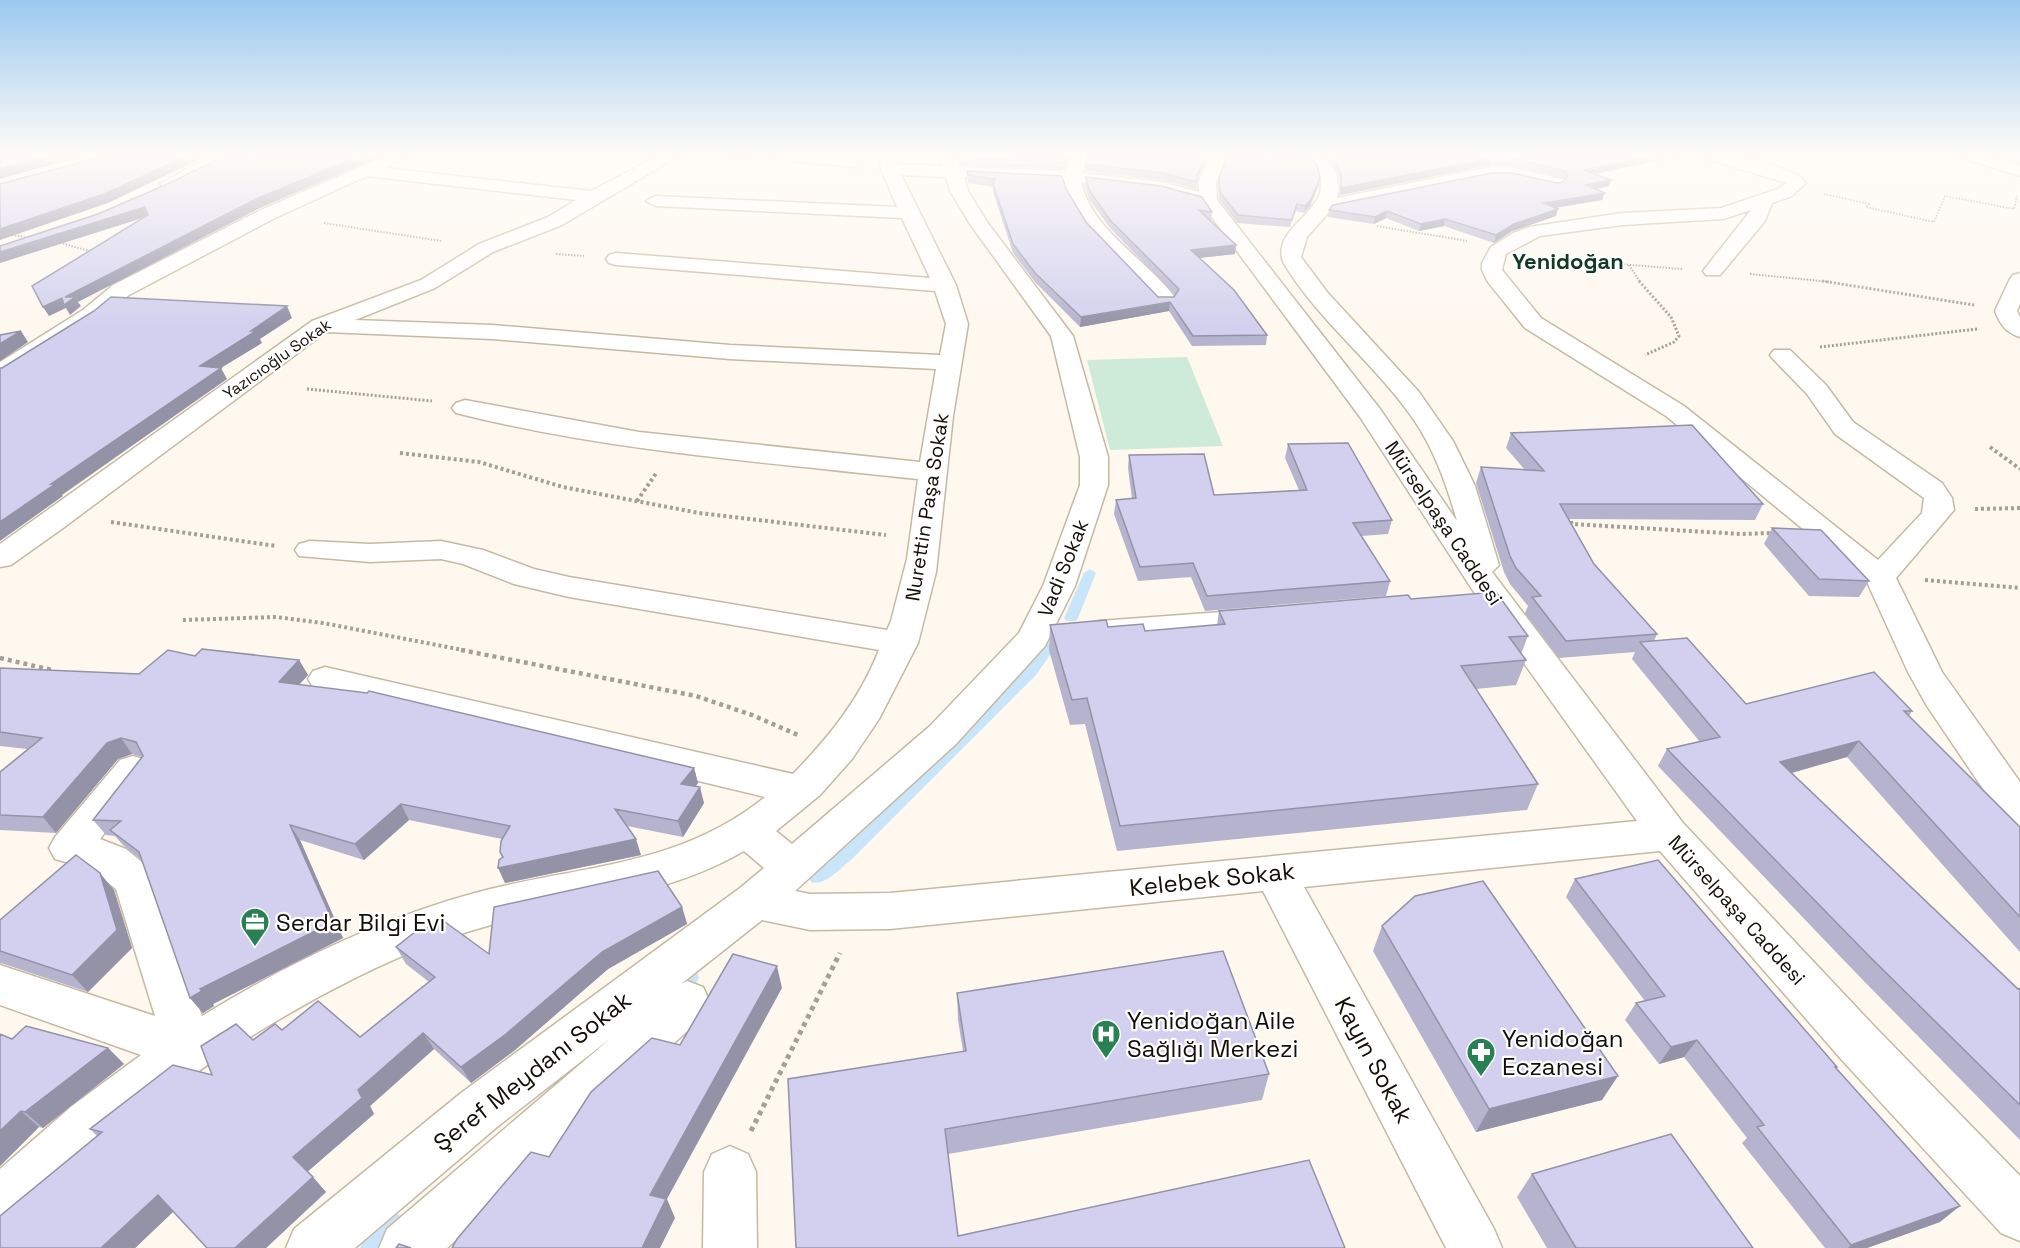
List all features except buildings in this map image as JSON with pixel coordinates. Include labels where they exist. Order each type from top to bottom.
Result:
[{"type":"street","points":[[0,372],[84,320],[121,290],[272,212]]},
{"type":"street","name":"Yazıcıoğlu Sokak","points":[[0,558],[63,515],[320,326],[428,284],[464,264],[486,248],[555,221],[570,212]]},
{"type":"street","points":[[892,212],[908,213]]},
{"type":"street","name":"Vadi Sokak","points":[[755,901],[943,735],[980,698],[1033,638],[1059,586],[1094,485],[1094,457],[1062,336],[972,212]]},
{"type":"street","points":[[1088,212],[1098,227],[1165,299]]},
{"type":"street","name":"Mürselpaşa Caddesi","points":[[1217,212],[1371,414],[1494,599],[1669,834],[1858,1043],[2020,1214]]},
{"type":"street","points":[[1319,212],[1304,226],[1291,255],[1293,261],[1312,288],[1407,395],[1440,440],[1459,478],[1494,599],[1459,602]]},
{"type":"street","points":[[1719,212],[1622,219],[1552,228],[1520,237],[1499,251],[1492,263],[1495,278],[1524,314],[1544,332],[1675,411],[1761,483],[1880,577],[1925,672],[1945,706],[2020,812]]},
{"type":"street","points":[[1713,271],[1760,212]]},
{"type":"street","name":"Nurettin Paşa Sokak","points":[[0,1204],[101,1115],[236,1019],[380,945],[446,920],[496,906],[610,883],[676,865],[729,843],[798,790],[851,738],[871,707],[901,643],[921,570],[932,471],[957,324],[945,285],[908,213]]},
{"type":"street","points":[[616,259],[945,285]]},
{"type":"street","points":[[2020,279],[2006,311],[2011,322],[2020,330]]},
{"type":"street","points":[[21,334],[84,320]]},
{"type":"street","points":[[320,326],[482,332],[730,352],[950,363]]},
{"type":"street","points":[[1782,355],[1817,390],[1844,428],[1932,489],[1938,498],[1938,510],[1926,528],[1880,577]]},
{"type":"street","points":[[465,408],[583,432],[664,443],[932,471]]},
{"type":"street","points":[[309,550],[369,553],[441,550],[472,557],[525,578],[569,587],[901,643]]},
{"type":"street","points":[[1033,638],[1293,616]]},
{"type":"street","points":[[325,679],[798,790]]},
{"type":"street","points":[[134,770],[69,848],[116,861],[134,880],[190,1050]]},
{"type":"street","points":[[747,830],[792,868]]},
{"type":"street","name":"Kelebek Sokak","points":[[755,901],[810,912],[860,912],[1669,834]]},
{"type":"street","name":"Kayın Sokak","points":[[1274,872],[1475,1248]]},
{"type":"street","name":"Şeref Meydanı Sokak","points":[[313,1248],[479,1110],[755,901]]},
{"type":"street","points":[[0,985],[190,1050]]},
{"type":"street","points":[[406,1248],[687,1002]]},
{"type":"street","points":[[730,1172],[730,1248]]},
{"type":"path","points":[[1326,212],[1499,251],[1629,265],[1818,280],[1978,306]]},
{"type":"path","points":[[1895,212],[1934,222],[1938,212]]},
{"type":"path","points":[[268,214],[486,248]]},
{"type":"path","points":[[0,233],[33,238]]},
{"type":"path","points":[[49,240],[99,254]]},
{"type":"path","points":[[1605,368],[1657,351],[1674,342],[1679,336],[1673,319],[1643,288],[1629,265]]},
{"type":"path","points":[[1782,355],[1824,346],[1942,331],[1988,328]]},
{"type":"path","points":[[307,389],[378,394],[465,408]]},
{"type":"path","points":[[1990,447],[2020,469]]},
{"type":"path","points":[[400,453],[479,462],[563,487],[699,513],[858,533],[925,538]]},
{"type":"path","points":[[1938,510],[2020,508]]},
{"type":"path","points":[[1567,514],[1572,524],[1642,529],[1741,534],[1823,530]]},
{"type":"path","points":[[63,515],[309,550]]},
{"type":"path","points":[[1880,577],[2020,588]]},
{"type":"path","points":[[183,620],[276,617],[322,623],[696,696],[752,715],[837,753]]},
{"type":"path","points":[[0,658],[54,671]]},
{"type":"path","points":[[730,1172],[860,912]]},
{"type":"green space","points":[[1187,357],[1223,446],[1110,450],[1087,360]]},
{"type":"waterway","points":[[1071,618],[1090,573]]},
{"type":"waterway","points":[[817,877],[846,854],[1031,672],[1048,648]]},
{"type":"waterway","points":[[671,994],[690,978]]},
{"type":"waterway","points":[[371,1248],[397,1225]]},
{"type":"place","name":"Serdar Bilgi Evi","points":[[255,948]]},
{"type":"place","name":"Yenidoğan Aile Sağlığı Merkezi","points":[[1106,1060]]},
{"type":"place","name":"Yenidoğan Eczanesi","points":[[1481,1078]]},
{"type":"district","name":"Yenidoğan","points":[[1568,261]]}]
